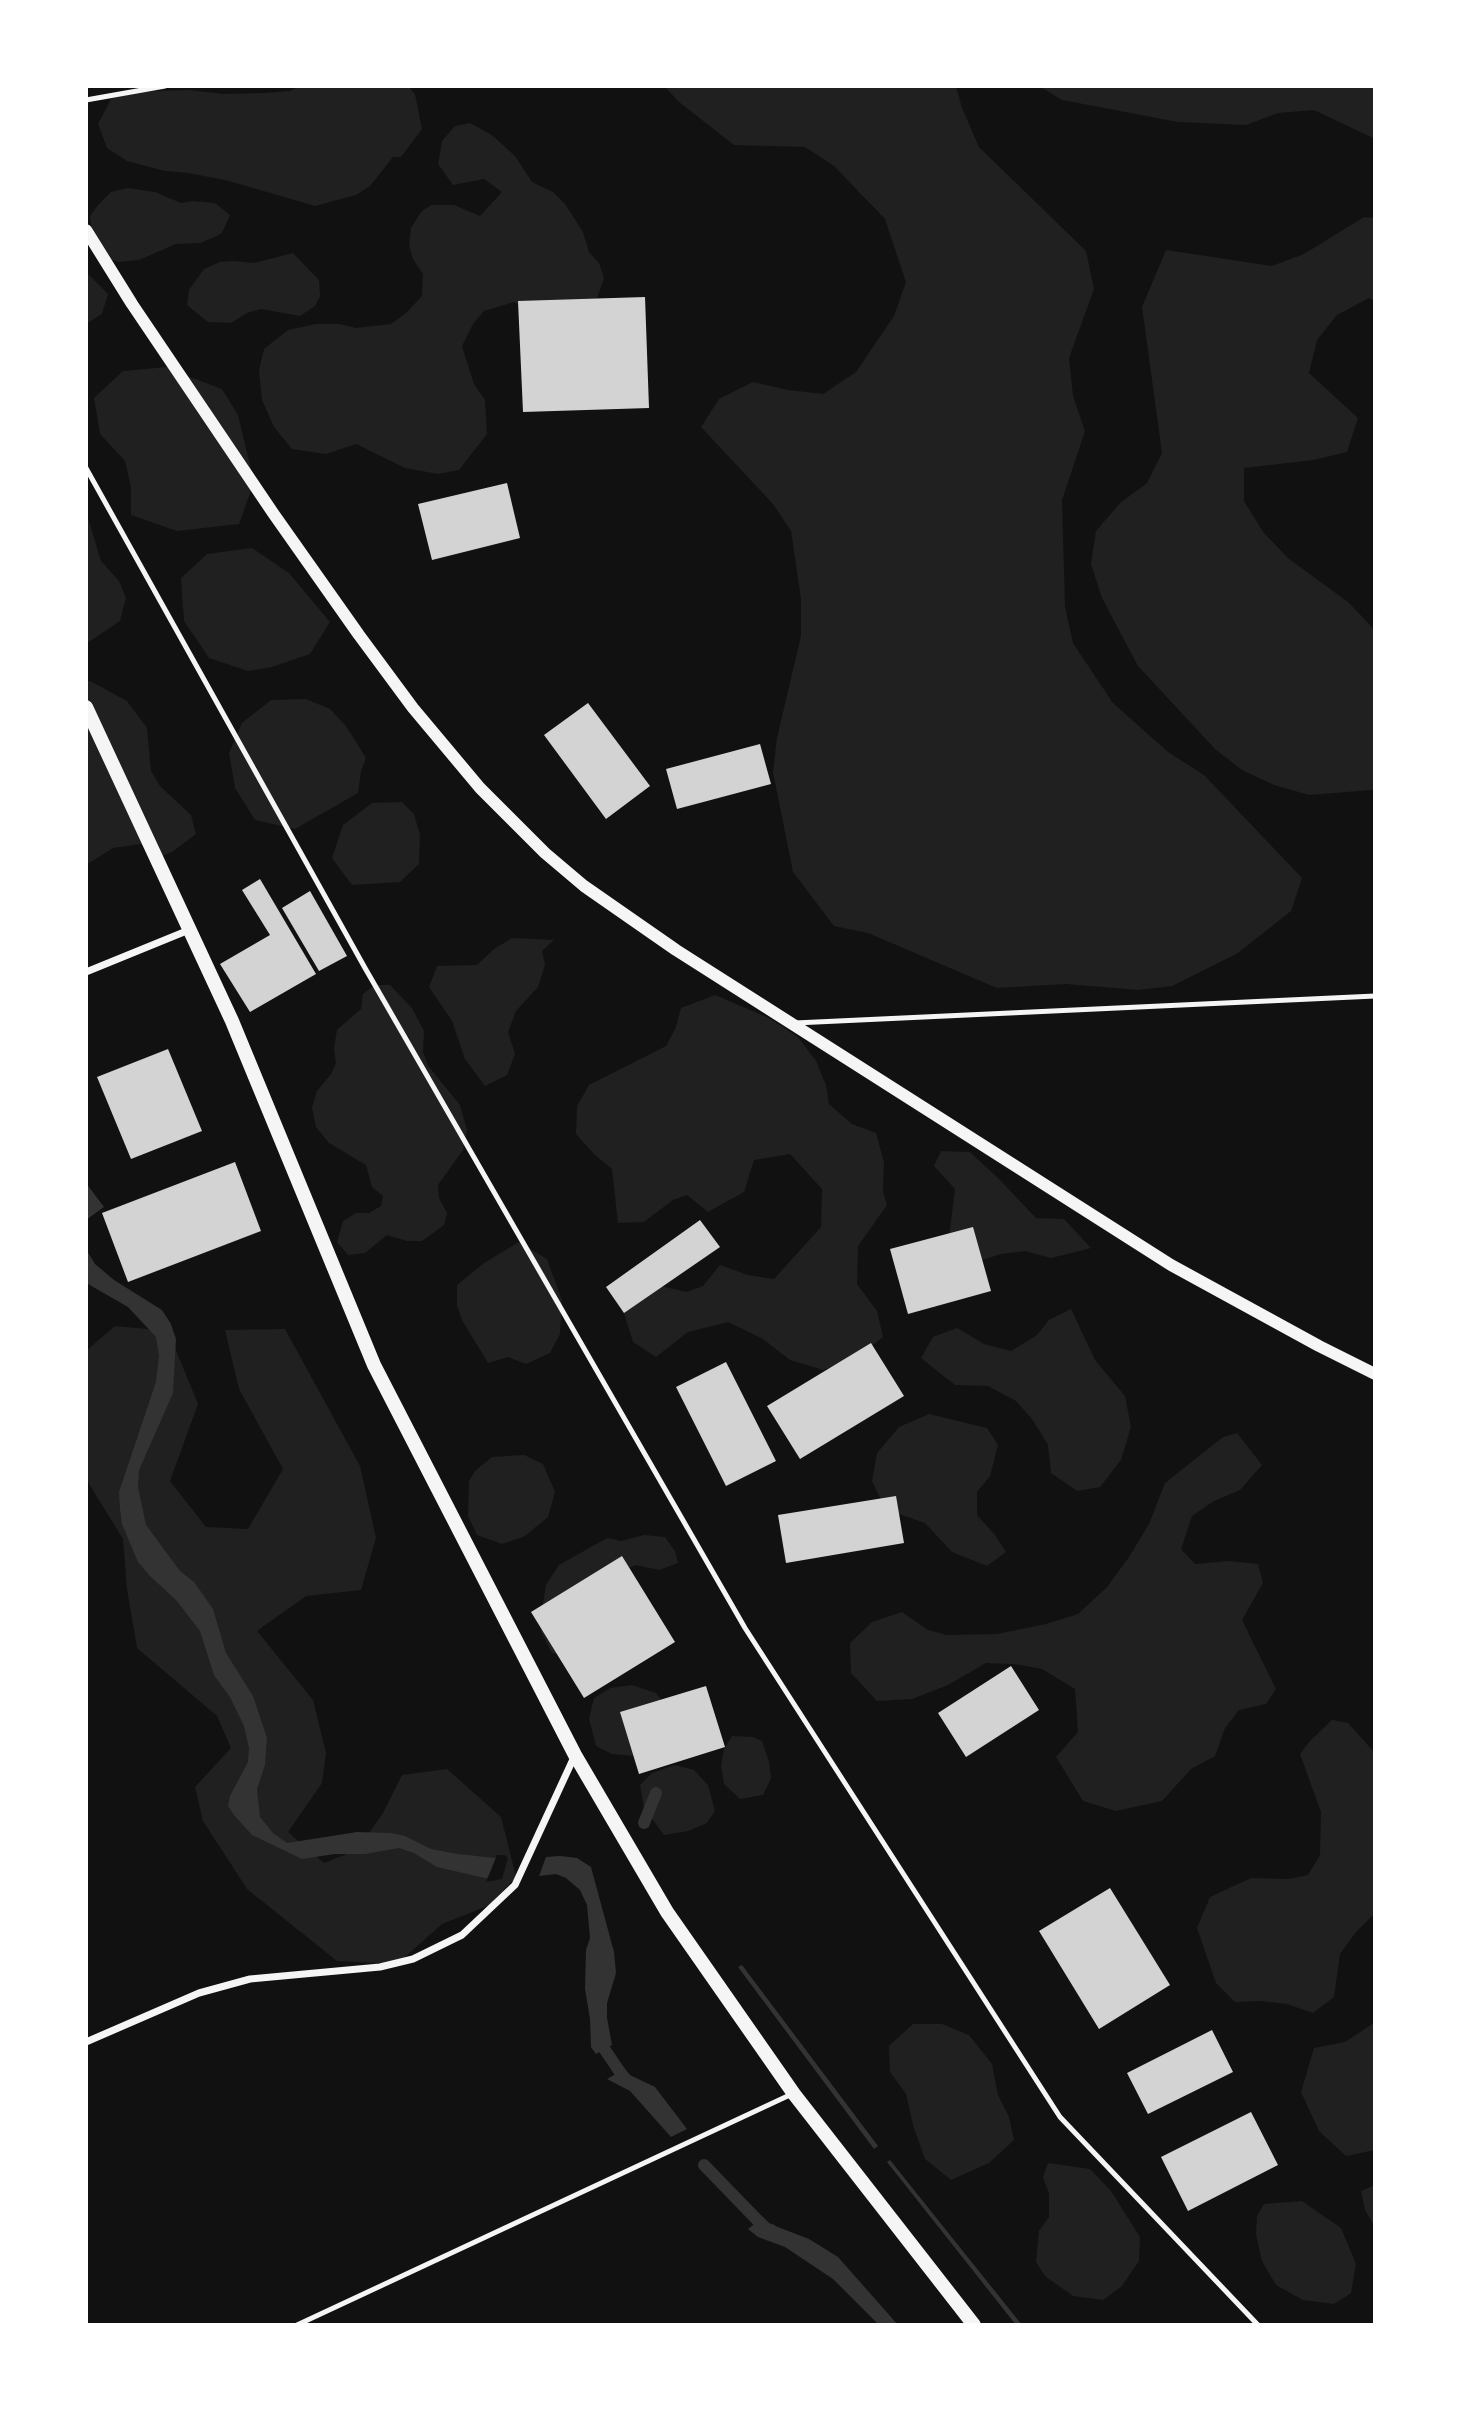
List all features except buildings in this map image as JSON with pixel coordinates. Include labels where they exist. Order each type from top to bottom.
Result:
[{"type":"main road","points":[[86,707],[232,1021],[374,1364],[575,1755],[667,1912],[794,2094],[974,2325]]},
{"type":"street","points":[[86,230],[132,304],[281,524],[413,708],[480,788],[545,853],[584,886],[676,950],[1171,1265],[1375,1374]]},
{"type":"street","points":[[86,972],[188,930]]},
{"type":"street","points":[[86,2042],[198,1993],[250,1979],[380,1967],[414,1959],[462,1936],[515,1885],[575,1755]]},
{"type":"lane","points":[[86,100],[165,86]]},
{"type":"lane","points":[[86,468],[365,968],[745,1628],[1060,2117],[1258,2325]]},
{"type":"lane","points":[[790,1023],[1375,996]]},
{"type":"lane","points":[[297,2325],[794,2094]]},
{"type":"shaded area","points":[[300,86],[408,86],[415,94],[422,129],[401,157],[393,157],[370,186],[356,195],[315,206],[229,181],[165,171],[127,161],[107,148],[98,124],[111,99],[132,92],[189,90],[224,94],[265,93],[290,91]]},
{"type":"shaded area","points":[[664,86],[956,86],[962,108],[979,147],[1086,251],[1094,289],[1069,358],[1073,396],[1085,431],[1062,500],[1065,607],[1073,643],[1113,703],[1168,752],[1204,775],[1302,878],[1291,911],[1238,953],[1172,986],[1138,990],[1066,984],[997,988],[868,933],[834,926],[793,872],[773,772],[777,738],[801,636],[801,599],[791,531],[773,504],[701,427],[719,399],[753,382],[823,394],[856,372],[894,316],[906,282],[885,219],[834,166],[805,147],[734,145],[679,102]]},
{"type":"shaded area","points":[[1039,86],[1375,86],[1375,139],[1314,110],[1278,113],[1246,125],[1178,122],[1062,100]]},
{"type":"shaded area","points":[[470,123],[492,135],[515,156],[532,182],[553,192],[565,204],[583,232],[589,252],[599,263],[604,278],[596,301],[528,309],[514,302],[484,311],[473,324],[462,346],[474,384],[485,400],[487,434],[459,470],[438,474],[405,468],[356,444],[326,454],[292,449],[274,427],[262,400],[259,370],[264,349],[288,330],[316,324],[339,324],[356,328],[391,324],[422,296],[423,274],[413,259],[409,246],[411,228],[421,212],[431,205],[454,205],[480,216],[502,192],[484,179],[453,185],[438,164],[442,141],[455,126]]},
{"type":"shaded area","points":[[128,188],[155,192],[181,203],[215,203],[230,215],[222,233],[215,237],[200,243],[176,244],[139,260],[119,262],[103,257],[93,241],[90,216],[111,192]]},
{"type":"shaded area","points":[[1364,217],[1375,218],[1375,301],[1369,298],[1337,315],[1317,340],[1309,373],[1358,418],[1347,452],[1313,460],[1244,468],[1244,501],[1263,532],[1289,559],[1348,602],[1372,627],[1375,636],[1375,786],[1372,790],[1309,795],[1274,785],[1242,770],[1215,749],[1138,666],[1102,598],[1091,564],[1096,531],[1120,503],[1147,483],[1162,453],[1142,307],[1166,250],[1272,266],[1304,254]]},
{"type":"shaded area","points":[[293,253],[319,280],[320,296],[315,306],[300,316],[261,309],[247,313],[231,323],[208,322],[187,305],[189,290],[204,269],[220,262],[254,263]]},
{"type":"shaded area","points":[[86,272],[108,294],[102,314],[86,324]]},
{"type":"shaded area","points":[[178,366],[187,376],[222,389],[238,415],[254,482],[239,524],[177,531],[131,515],[131,487],[125,461],[100,434],[94,398],[123,371]]},
{"type":"shaded area","points":[[86,518],[101,561],[119,581],[126,598],[120,621],[86,644]]},
{"type":"shaded area","points":[[252,548],[289,573],[330,622],[310,654],[272,667],[248,671],[209,658],[184,621],[181,578],[207,554]]},
{"type":"shaded area","points":[[86,681],[127,701],[147,728],[151,771],[160,786],[191,815],[196,834],[172,852],[162,856],[141,844],[113,848],[86,865]]},
{"type":"shaded area","points":[[306,699],[330,709],[346,726],[366,758],[358,793],[295,829],[255,820],[235,788],[229,753],[242,723],[271,700]]},
{"type":"shaded area","points":[[402,802],[414,814],[420,835],[419,864],[400,882],[352,885],[332,858],[343,825],[372,803]]},
{"type":"shaded area","points":[[512,938],[554,940],[542,951],[545,965],[538,987],[516,1011],[508,1032],[515,1054],[507,1075],[485,1086],[465,1059],[452,1021],[429,987],[437,966],[477,965],[494,949]]},
{"type":"shaded area","points":[[375,985],[390,985],[412,1008],[424,1031],[423,1052],[429,1067],[460,1105],[467,1130],[463,1150],[438,1185],[439,1198],[447,1213],[444,1225],[422,1241],[407,1241],[387,1235],[365,1253],[348,1255],[337,1242],[343,1221],[356,1213],[369,1213],[381,1206],[383,1196],[372,1187],[366,1165],[329,1143],[316,1127],[312,1108],[317,1091],[336,1063],[334,1048],[337,1030],[361,1009],[363,994]]},
{"type":"shaded area","points":[[715,995],[769,1018],[798,1037],[816,1061],[826,1085],[829,1104],[852,1124],[876,1133],[884,1162],[883,1191],[887,1205],[858,1246],[857,1284],[877,1311],[883,1337],[854,1360],[823,1370],[790,1360],[763,1339],[728,1322],[688,1332],[656,1357],[633,1342],[624,1313],[647,1283],[687,1292],[703,1286],[720,1265],[748,1275],[774,1279],[821,1227],[822,1189],[790,1154],[754,1160],[744,1192],[708,1212],[687,1195],[673,1200],[644,1222],[618,1223],[612,1169],[576,1134],[577,1106],[589,1085],[666,1046],[676,1027],[681,1008]]},
{"type":"shaded area","points":[[941,1151],[970,1152],[1036,1218],[1064,1219],[1091,1248],[1051,1258],[1025,1251],[1001,1254],[973,1263],[948,1245],[955,1189],[934,1166]]},
{"type":"shaded area","points":[[86,1183],[104,1207],[86,1220]]},
{"type":"shaded area","points":[[519,1242],[547,1259],[562,1300],[560,1334],[550,1353],[526,1364],[508,1357],[488,1363],[462,1320],[457,1305],[457,1285],[484,1263]]},
{"type":"shaded area","points":[[86,1249],[95,1264],[114,1280],[162,1310],[176,1339],[173,1393],[139,1470],[138,1487],[146,1525],[180,1571],[194,1582],[213,1609],[226,1653],[253,1696],[267,1738],[265,1765],[257,1789],[260,1817],[273,1833],[287,1843],[357,1832],[391,1833],[405,1836],[431,1849],[504,1859],[499,1877],[485,1878],[437,1867],[414,1853],[399,1848],[365,1854],[335,1854],[302,1859],[252,1835],[228,1806],[230,1796],[248,1762],[249,1748],[244,1726],[230,1697],[214,1675],[200,1631],[176,1600],[138,1562],[122,1524],[119,1492],[156,1382],[159,1356],[156,1337],[128,1307],[88,1284]]},
{"type":"shaded area","points":[[1071,1309],[1095,1360],[1125,1396],[1131,1427],[1121,1460],[1100,1487],[1077,1491],[1051,1473],[1048,1445],[1032,1419],[1016,1401],[988,1386],[955,1385],[921,1358],[933,1337],[957,1328],[984,1344],[1011,1351],[1037,1335],[1049,1320]]},
{"type":"shaded area","points":[[115,1326],[168,1331],[198,1404],[170,1481],[206,1527],[248,1529],[283,1469],[239,1389],[225,1330],[285,1329],[360,1466],[376,1538],[361,1590],[306,1596],[257,1631],[313,1700],[326,1753],[322,1783],[288,1832],[324,1863],[357,1850],[383,1813],[402,1775],[447,1769],[501,1817],[516,1877],[490,1905],[442,1924],[397,1964],[337,1961],[247,1889],[203,1821],[195,1787],[231,1748],[217,1716],[137,1648],[127,1589],[123,1539],[86,1479],[86,1351]]},
{"type":"shaded area","points":[[929,1414],[987,1428],[998,1445],[990,1476],[977,1492],[977,1515],[1006,1552],[987,1566],[952,1552],[925,1523],[896,1513],[881,1500],[872,1481],[877,1453],[899,1427]]},
{"type":"shaded area","points":[[1237,1433],[1262,1465],[1240,1490],[1214,1501],[1192,1516],[1181,1549],[1195,1564],[1228,1561],[1258,1564],[1263,1583],[1242,1620],[1276,1689],[1266,1704],[1239,1710],[1225,1728],[1215,1756],[1191,1769],[1162,1801],[1116,1811],[1083,1801],[1056,1757],[1078,1732],[1075,1689],[1042,1669],[986,1663],[948,1685],[912,1699],[877,1701],[851,1673],[850,1643],[872,1622],[902,1612],[928,1630],[947,1635],[997,1634],[1078,1614],[1107,1587],[1129,1557],[1149,1524],[1165,1483],[1223,1437]]},
{"type":"shaded area","points":[[524,1455],[543,1464],[555,1492],[548,1517],[525,1536],[502,1544],[477,1535],[468,1516],[469,1481],[475,1471],[492,1457]]},
{"type":"shaded area","points":[[644,1535],[665,1537],[675,1551],[678,1563],[659,1570],[636,1565],[621,1571],[584,1656],[552,1653],[541,1632],[543,1604],[546,1585],[559,1565],[607,1538],[621,1541]]},
{"type":"shaded area","points":[[632,1685],[656,1693],[664,1704],[636,1756],[612,1754],[596,1746],[589,1719],[594,1698],[610,1688]]},
{"type":"shaded area","points":[[1332,1720],[1348,1723],[1375,1753],[1375,1913],[1356,1932],[1340,1954],[1334,1997],[1313,2013],[1287,2004],[1235,2002],[1216,1983],[1197,1928],[1210,1897],[1251,1878],[1289,1879],[1308,1875],[1320,1855],[1321,1812],[1300,1754]]},
{"type":"shaded area","points":[[732,1736],[753,1737],[762,1741],[771,1778],[763,1795],[740,1799],[724,1784],[721,1766],[724,1749]]},
{"type":"shaded area","points":[[675,1765],[694,1770],[708,1785],[715,1811],[707,1823],[688,1831],[664,1835],[644,1808],[640,1785],[652,1773]]},
{"type":"shaded area","points":[[546,1857],[577,1858],[591,1867],[614,1952],[616,1973],[607,2003],[612,2045],[596,2054],[591,2047],[585,1989],[586,1950],[590,1938],[587,1905],[580,1890],[566,1878],[556,1874],[539,1876]]},
{"type":"shaded area","points":[[742,1965],[878,2146],[874,2149],[738,1967]]},
{"type":"shaded area","points":[[1375,2022],[1375,2150],[1346,2156],[1319,2131],[1301,2092],[1314,2048],[1345,2042]]},
{"type":"shaded area","points":[[913,2024],[942,2024],[969,2035],[992,2064],[998,2095],[1009,2117],[1014,2140],[989,2163],[951,2180],[925,2159],[906,2094],[890,2072],[889,2046]]},
{"type":"shaded area","points":[[625,2069],[630,2075],[655,2087],[687,2129],[671,2137],[630,2091],[607,2079]]},
{"type":"shaded area","points":[[890,2160],[1022,2325],[1016,2325],[887,2162]]},
{"type":"shaded area","points":[[1048,2163],[1090,2169],[1111,2191],[1140,2237],[1139,2261],[1122,2286],[1103,2300],[1073,2296],[1045,2276],[1036,2262],[1039,2231],[1049,2217],[1049,2194],[1043,2177]]},
{"type":"shaded area","points":[[1375,2185],[1375,2227],[1365,2210],[1361,2191]]},
{"type":"shaded area","points":[[1302,2201],[1341,2228],[1356,2264],[1351,2293],[1334,2304],[1303,2300],[1276,2285],[1262,2261],[1256,2234],[1257,2216],[1264,2204]]},
{"type":"shaded area","points":[[763,2217],[770,2224],[809,2239],[838,2257],[898,2325],[879,2325],[833,2279],[785,2247],[758,2237],[748,2229]]},
{"type":"pier","points":[[497,1855],[505,1855],[508,1858],[502,1879],[486,1882]]},
{"type":"waterway","points":[[644,1823],[656,1793]]},
{"type":"waterway","points":[[600,2034],[601,2044],[630,2083]]},
{"type":"waterway","points":[[704,2165],[766,2229],[771,2230]]}]
